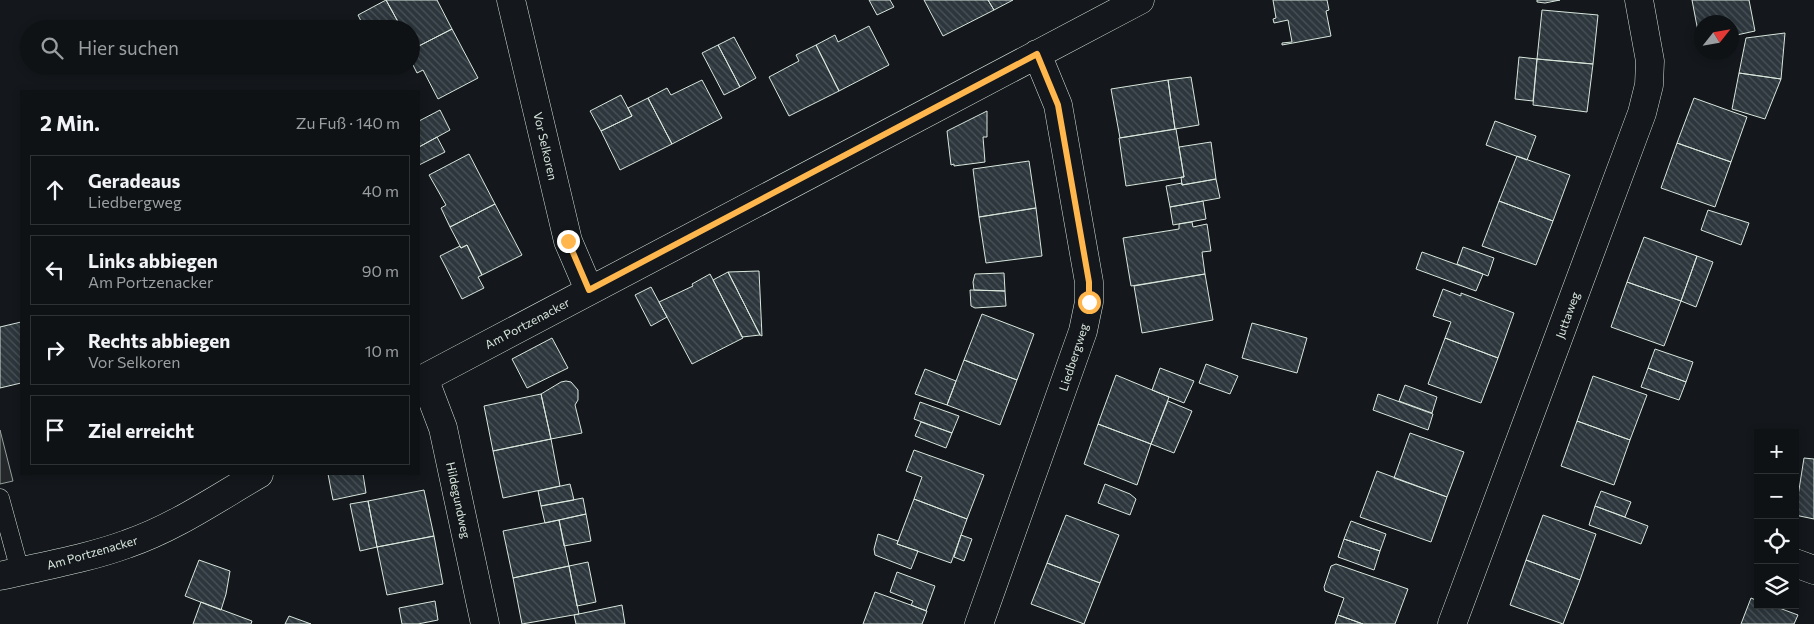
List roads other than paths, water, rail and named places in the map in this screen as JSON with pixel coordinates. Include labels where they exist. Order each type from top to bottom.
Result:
[{"type":"street","name":"Vor Selkoren","points":[[511,0],[568,241],[589,290]]},
{"type":"street","name":"Am Portzenacker","points":[[421,379],[1140,0]]},
{"type":"street","name":"Juttaweg","points":[[1452,624],[1642,113],[1649,85],[1650,61],[1640,0]]},
{"type":"street","name":"Liedbergweg","points":[[979,624],[1083,331],[1089,302],[1089,282],[1058,105],[1037,54]]},
{"type":"street","name":"Hildegundweg","points":[[421,379],[443,428],[485,624]]},
{"type":"street","name":"Am Portzenacker","points":[[10,574],[81,558],[127,544],[167,528],[257,475]]},
{"type":"street","points":[[1798,564],[1814,570]]},
{"type":"lane","points":[[0,498],[10,574]]}]
